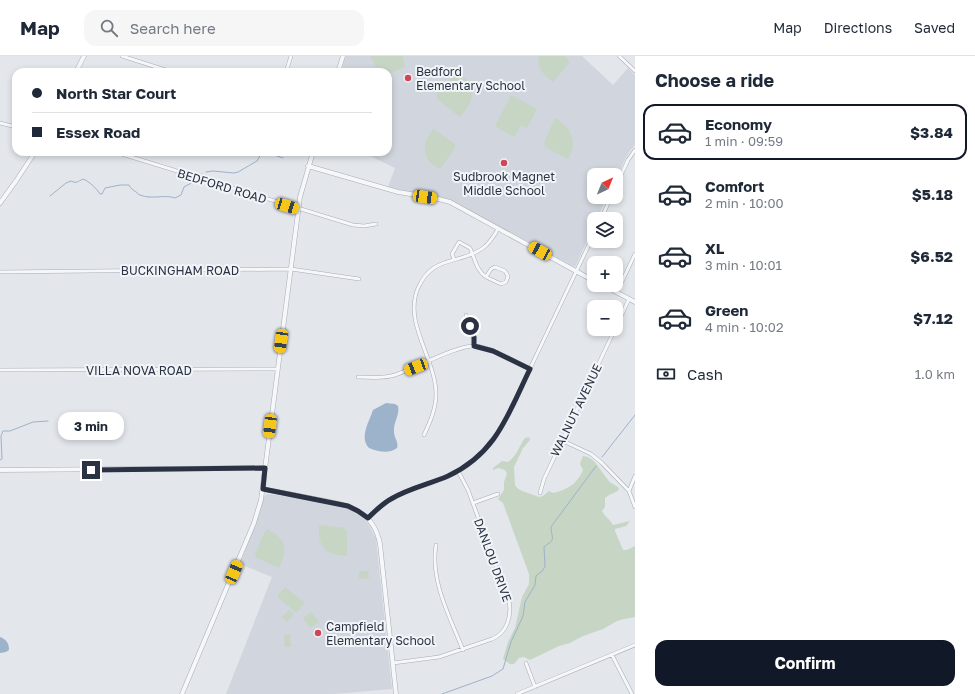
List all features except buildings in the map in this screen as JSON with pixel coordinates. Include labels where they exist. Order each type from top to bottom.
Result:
[{"type":"street","points":[[78,68],[84,56]]},
{"type":"street","points":[[122,56],[160,68]]},
{"type":"street","points":[[287,68],[291,56]]},
{"type":"street","points":[[339,68],[343,56]]},
{"type":"street","points":[[619,56],[635,71]]},
{"type":"street","points":[[0,124],[12,126]]},
{"type":"street","points":[[623,171],[635,150]]},
{"type":"street","points":[[0,203],[32,156]]},
{"type":"street","name":"BEDFORD ROAD","points":[[128,156],[359,226],[376,224]]},
{"type":"street","points":[[182,694],[254,523],[263,489],[277,369],[299,209],[302,190],[312,156]]},
{"type":"street","points":[[308,166],[402,193],[442,200],[465,210],[587,276]]},
{"type":"street","points":[[424,435],[432,416],[436,394],[434,378],[415,318],[415,296],[421,283],[429,272],[441,264],[483,248],[488,244],[498,229]]},
{"type":"street","points":[[454,259],[452,254],[459,242],[470,248],[479,271],[486,277],[501,284],[506,282],[508,276],[505,271],[495,267],[491,269],[486,277]]},
{"type":"street","points":[[368,518],[377,509],[393,498],[458,471],[475,459],[497,436],[587,248]]},
{"type":"street","points":[[623,279],[635,254]]},
{"type":"street","name":"BUCKINGHAM ROAD","points":[[0,272],[291,269],[358,279]]},
{"type":"street","points":[[617,292],[635,302]]},
{"type":"street","name":"WALNUT AVENUE","points":[[623,312],[629,299]]},
{"type":"street","points":[[466,316],[474,337],[474,346]]},
{"type":"street","name":"WALNUT AVENUE","points":[[540,493],[544,478],[561,440],[612,336]]},
{"type":"street","points":[[358,377],[389,377],[461,348],[474,346],[493,351],[530,369]]},
{"type":"street","name":"VILLA NOVA ROAD","points":[[0,370],[277,369]]},
{"type":"street","points":[[561,440],[596,458],[629,491],[635,508]]},
{"type":"street","points":[[0,470],[265,468]]},
{"type":"street","name":"DANLOU DRIVE","points":[[393,662],[434,658],[463,650],[500,635],[505,628],[511,612],[509,601],[473,503],[458,471]]},
{"type":"street","points":[[629,491],[635,476]]},
{"type":"street","points":[[263,489],[348,506],[368,518],[376,530],[380,544],[396,694]]},
{"type":"street","points":[[473,503],[498,494]]},
{"type":"street","points":[[436,545],[435,560],[438,582],[463,650]]},
{"type":"street","points":[[517,694],[635,645]]},
{"type":"street","points":[[612,655],[632,694]]},
{"type":"street","points":[[526,663],[535,687]]},
{"type":"shaded area","name":"Sudbrook Magnet Middle School","points":[[346,56],[582,56],[613,85],[628,68],[635,75],[635,145],[629,152],[621,168],[587,168],[587,204],[604,204],[600,212],[587,212],[587,241],[575,267],[451,201],[436,196],[417,194],[388,187],[395,168],[370,156],[392,156],[392,68],[342,68]]},
{"type":"shaded area","name":"Campfield Elementary School","points":[[268,494],[347,508],[362,516],[370,527],[376,539],[392,689],[334,694],[226,694],[272,577],[240,564],[256,523],[264,496]]},
{"type":"green space","points":[[370,56],[403,56],[405,67],[392,72],[392,68],[377,68]]},
{"type":"green space","points":[[540,56],[565,56],[569,63],[553,82],[541,71],[539,64]]},
{"type":"green space","points":[[458,71],[469,82],[472,93],[469,104],[460,117],[437,99],[437,92]]},
{"type":"green space","points":[[511,95],[537,109],[527,128],[521,125],[514,137],[495,126]]},
{"type":"green space","points":[[555,118],[565,126],[572,136],[573,147],[568,159],[545,147],[544,143]]},
{"type":"green space","points":[[433,129],[455,144],[455,148],[440,169],[429,161],[425,152],[426,141]]},
{"type":"green space","points":[[529,437],[530,440],[523,448],[514,467],[515,485],[522,491],[539,497],[543,496],[549,491],[553,493],[571,486],[581,475],[583,470],[580,464],[583,456],[592,460],[608,480],[619,488],[618,491],[605,498],[605,507],[602,511],[613,525],[630,521],[626,526],[615,529],[615,531],[623,550],[627,550],[635,546],[635,617],[617,621],[603,629],[559,646],[530,660],[524,657],[519,658],[514,664],[510,664],[503,659],[508,642],[515,628],[522,597],[529,584],[529,574],[503,503],[498,499],[504,490],[504,482],[507,474],[505,470],[498,468],[493,470],[493,468],[502,461],[508,462],[511,460],[525,438]]},
{"type":"green space","points":[[319,525],[344,528],[347,532],[347,556],[333,554],[324,548],[321,544]]},
{"type":"green space","points":[[266,529],[278,536],[284,544],[284,554],[279,568],[257,558],[255,554]]},
{"type":"green space","points":[[359,571],[368,571],[369,578],[359,579]]},
{"type":"green space","points":[[285,587],[305,603],[296,613],[277,596]]},
{"type":"green space","points":[[289,610],[294,614],[287,622],[282,617]]},
{"type":"green space","points":[[312,612],[319,622],[310,628],[303,618]]},
{"type":"green space","points":[[290,634],[291,647],[285,647],[284,635]]},
{"type":"water","points":[[386,403],[395,404],[398,406],[398,413],[394,425],[397,448],[384,452],[369,448],[366,444],[365,435],[373,410]]},
{"type":"water","points":[[0,637],[8,643],[9,650],[6,652],[0,653]]},
{"type":"waterway","points":[[206,172],[238,172],[257,161],[260,156]]},
{"type":"waterway","points":[[277,156],[283,158]]},
{"type":"waterway","points":[[50,196],[66,183],[71,181],[76,182],[83,179],[93,185],[100,194],[102,194],[105,188],[129,185],[138,194],[144,196],[175,198],[181,195],[184,187],[195,181]]},
{"type":"waterway","points":[[602,457],[635,415]]},
{"type":"waterway","points":[[0,460],[2,459],[1,436],[3,431],[10,431],[33,422],[48,421]]},
{"type":"waterway","points":[[442,694],[492,676],[503,669],[511,642],[523,616],[525,602],[535,585],[536,576],[545,566],[544,547],[552,540],[551,527],[596,466]]},
{"type":"place","name":"Bedford Elementary School","points":[[408,78]]},
{"type":"place","name":"Sudbrook Magnet Middle School","points":[[504,163]]},
{"type":"place","name":"Campfield Elementary School","points":[[318,633]]},
{"type":"route","points":[[91,470],[265,468],[263,489],[348,506],[368,518],[377,509],[393,498],[448,476],[466,466],[483,452],[497,436],[502,427],[530,369],[493,351],[474,346],[474,337],[470,326]]}]
